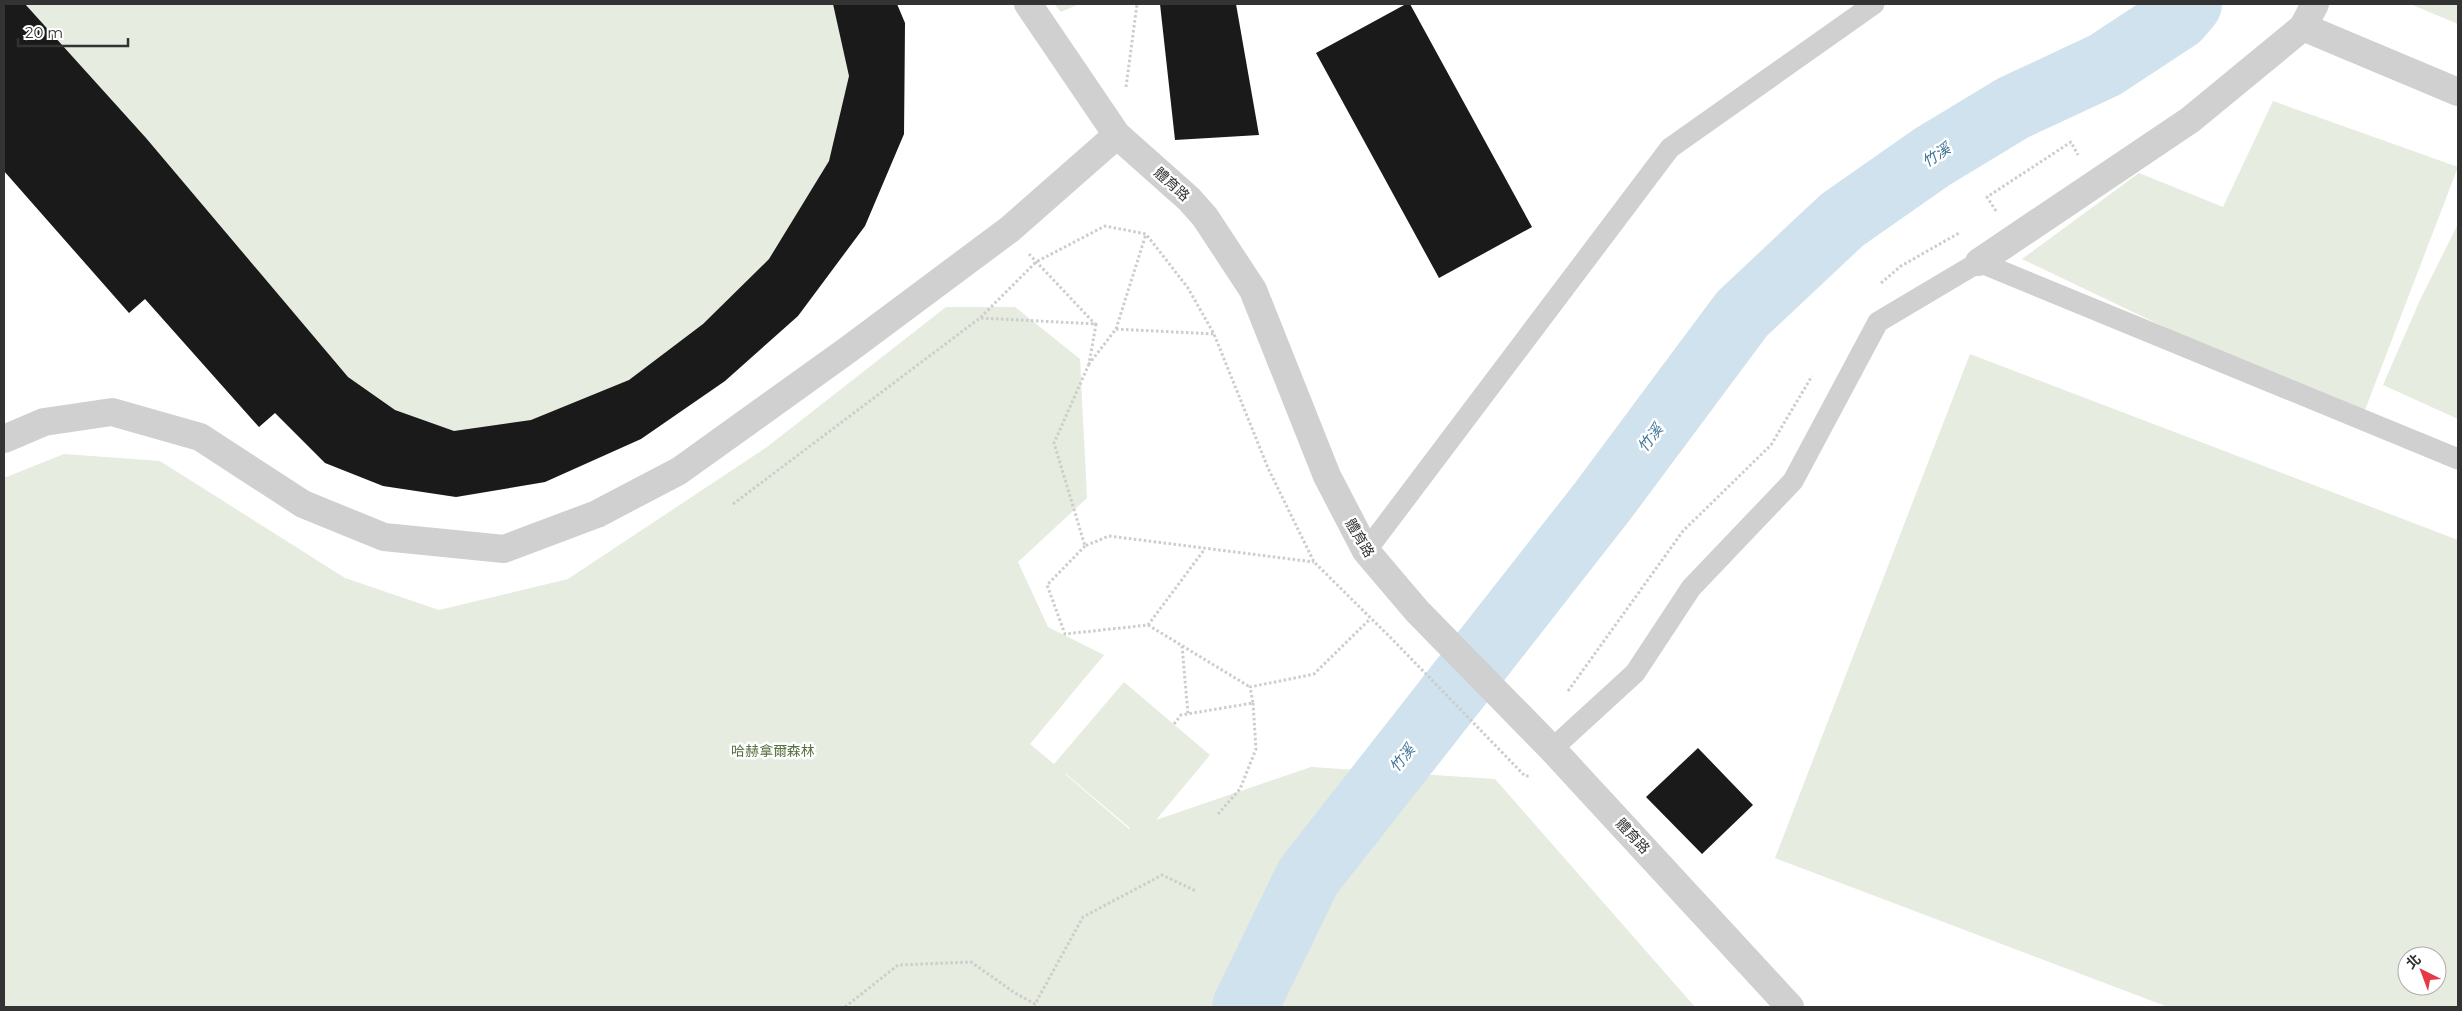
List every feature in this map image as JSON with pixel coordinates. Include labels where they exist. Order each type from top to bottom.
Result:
[{"type":"street","name":"體育路","points":[[1028,4],[1117,136],[1190,199],[1205,217],[1253,290],[1327,476],[1366,551],[1418,611],[1547,744],[1790,1007]]},
{"type":"street","points":[[1979,262],[2190,120],[2309,15],[2458,92]]},
{"type":"street","points":[[4,439],[44,422],[112,412],[200,437],[303,504],[384,537],[504,549],[597,514],[679,471],[849,350],[1010,229],[1117,136]]},
{"type":"lane","points":[[1366,551],[1670,148],[1874,4]]},
{"type":"lane","points":[[1547,744],[1635,673],[1691,588],[1794,481],[1878,322],[1979,262],[2458,459]]},
{"type":"path","points":[[1117,136],[1128,77],[1136,4]]},
{"type":"path","points":[[734,504],[980,318],[1036,262],[1105,226],[1146,234],[1188,288],[1214,334],[1268,468],[1314,562],[1392,639],[1508,759]]},
{"type":"path","points":[[1085,546],[1054,443],[1090,364],[1116,329],[1146,234]]},
{"type":"path","points":[[1036,262],[1096,324]]},
{"type":"path","points":[[980,318],[1096,324]]},
{"type":"path","points":[[1090,364],[1096,324]]},
{"type":"path","points":[[1116,329],[1214,334]]},
{"type":"path","points":[[1314,562],[1204,550],[1109,536],[1085,546],[1047,585],[1065,634],[1148,625],[1250,687],[1314,674],[1370,619]]},
{"type":"path","points":[[1148,625],[1204,550]]},
{"type":"path","points":[[1182,646],[1188,714]]},
{"type":"path","points":[[1218,814],[1240,789],[1256,749],[1250,687]]},
{"type":"path","points":[[1174,724],[1182,714],[1252,703]]},
{"type":"path","points":[[845,1007],[898,965],[971,962],[1015,993],[1035,1004],[1084,917],[1162,875],[1196,891]]},
{"type":"green space","points":[[4,4],[897,4],[905,23],[904,134],[865,226],[798,316],[725,381],[641,439],[545,482],[456,497],[383,486],[275,413],[259,427],[145,299],[129,313],[4,171]]},
{"type":"green space","points":[[1054,4],[1079,4],[1061,12]]},
{"type":"green space","points":[[2410,4],[2458,4],[2458,24]]},
{"type":"green space","points":[[2273,101],[2458,167],[2365,410],[2179,334],[2022,259],[2139,173],[2223,207]]},
{"type":"green space","points":[[2458,224],[2458,419],[2383,385],[2420,300]]},
{"type":"green space","name":"哈赫拿爾森林","points":[[946,307],[1015,307],[1080,359],[1087,498],[1018,562],[1048,627],[1104,655],[1030,744],[1054,764],[1124,682],[1210,755],[1156,820],[1311,767],[1495,779],[1695,1007],[4,1007],[4,478],[64,454],[160,461],[345,578],[439,610],[568,579],[767,447]],"holes":[[[1066,774],[1130,828],[1129,829]]]},
{"type":"green space","points":[[1970,354],[2458,540],[2458,1007],[2168,1007],[1775,858]]},
{"type":"building","points":[[4,4],[25,4],[146,138],[348,377],[395,410],[454,431],[531,420],[629,380],[703,324],[769,259],[829,161],[849,76],[833,4],[897,4],[905,23],[904,134],[865,226],[798,316],[725,381],[641,439],[545,482],[456,497],[383,486],[325,463],[275,413],[259,427],[145,299],[129,313],[4,171]]},
{"type":"building","points":[[1160,4],[1236,4],[1259,135],[1175,140]]},
{"type":"building","points":[[1406,4],[1410,4],[1532,227],[1439,278],[1316,53]]},
{"type":"building","points":[[1698,748],[1753,805],[1702,854],[1646,797]]},
{"type":"waterway","name":"竹溪","points":[[1245,1007],[1308,877],[1602,502],[1742,314],[1842,220],[1932,157],[2013,108],[2105,65],[2178,17],[2189,4]]}]
